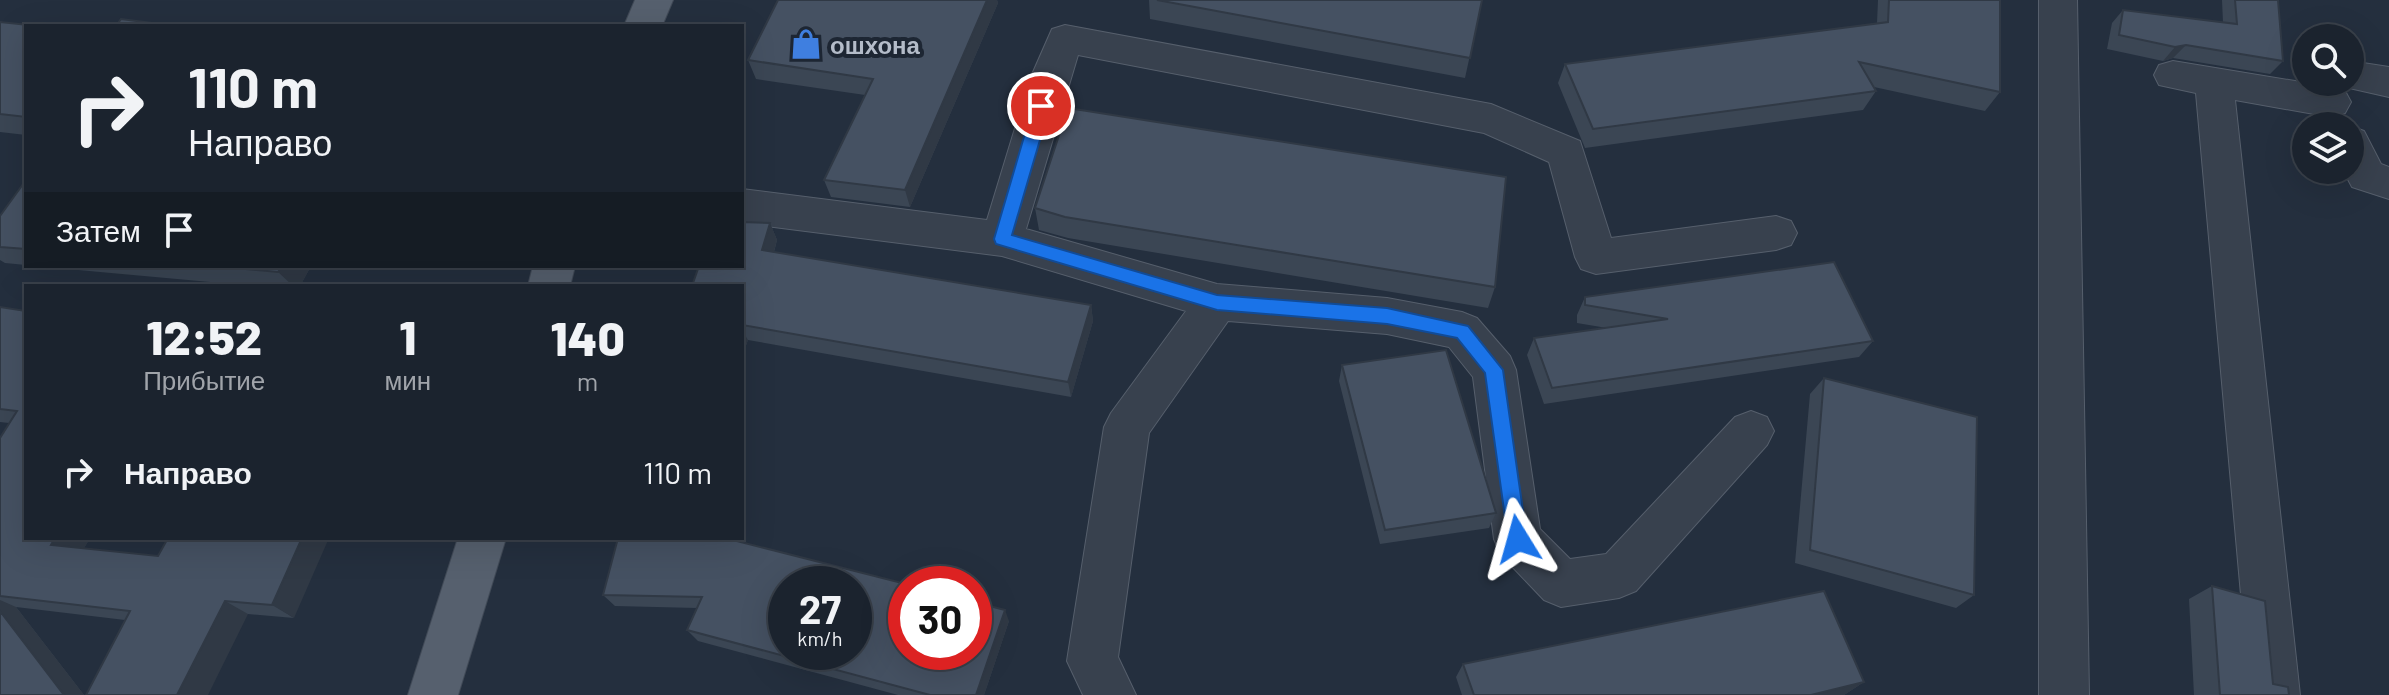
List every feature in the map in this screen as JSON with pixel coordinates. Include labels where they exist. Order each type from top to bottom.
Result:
[{"type":"main road","points":[[644,24],[654,0]]},
{"type":"main road","points":[[433,695],[481,540]]},
{"type":"street","points":[[2058,0],[2064,695]]},
{"type":"street","points":[[1002,239],[1049,79],[1065,39],[1491,119],[1566,152],[1596,257],[1776,233]]},
{"type":"street","points":[[2275,695],[2193,78],[2292,90]]},
{"type":"street","points":[[2364,89],[2389,82]]},
{"type":"street","points":[[2364,172],[2366,176],[2389,183]]},
{"type":"street","points":[[744,206],[1002,239],[1217,302],[1387,316],[1462,331],[1494,370],[1518,539],[1561,584],[1619,575],[1751,431]]},
{"type":"street","points":[[1111,695],[1092,661],[1127,427],[1217,302]]},
{"type":"building","points":[[778,0],[987,0],[905,190],[824,180],[873,79],[748,60]]},
{"type":"building","points":[[1157,0],[1482,0],[1470,58]]},
{"type":"building","points":[[1889,0],[2000,0],[2000,92],[1859,62],[1876,91],[1593,129],[1565,64],[1888,22]]},
{"type":"building","points":[[2235,0],[2278,0],[2283,61],[2186,45],[2175,47],[2119,35],[2123,10],[2237,24]]},
{"type":"building","points":[[121,19],[160,24],[117,24]]},
{"type":"building","points":[[0,22],[24,25],[24,117],[0,114]]},
{"type":"building","points":[[1068,108],[1506,177],[1495,287],[1065,217],[1035,208]]},
{"type":"building","points":[[24,183],[24,249],[0,247],[0,216]]},
{"type":"building","points":[[744,222],[770,223],[762,250],[1091,305],[1068,382],[744,325],[744,284],[693,284],[698,268],[744,268]]},
{"type":"building","points":[[1834,262],[1873,341],[1552,388],[1534,338],[1668,319],[1585,305],[1585,297]]},
{"type":"building","points":[[236,268],[281,268],[278,272]]},
{"type":"building","points":[[0,307],[24,311],[24,540],[54,540],[51,545],[158,556],[167,540],[301,540],[272,605],[225,601],[177,695],[86,695],[130,611],[0,596],[0,438],[17,411],[0,409]]},
{"type":"building","points":[[1446,350],[1496,513],[1385,530],[1342,365]]},
{"type":"building","points":[[1824,378],[1977,417],[1974,595],[1810,550]]},
{"type":"building","points":[[617,540],[733,540],[835,566],[768,566],[768,652],[687,630],[702,597],[603,595]]},
{"type":"building","points":[[872,575],[888,579],[888,670],[985,670],[976,695],[930,695],[837,670],[872,670]]},
{"type":"building","points":[[2212,586],[2265,601],[2273,684],[2288,687],[2289,695],[2220,695]]},
{"type":"building","points":[[1824,591],[1864,682],[1811,695],[1474,695],[1463,664]]},
{"type":"building","points":[[992,607],[1005,610],[992,648]]},
{"type":"building","points":[[0,611],[64,695],[0,695]]},
{"type":"place","name":"ошхона","points":[[806,44]]},
{"type":"route","points":[[1041,106],[1002,239],[1217,302],[1387,316],[1462,331],[1494,370],[1518,539]]}]
